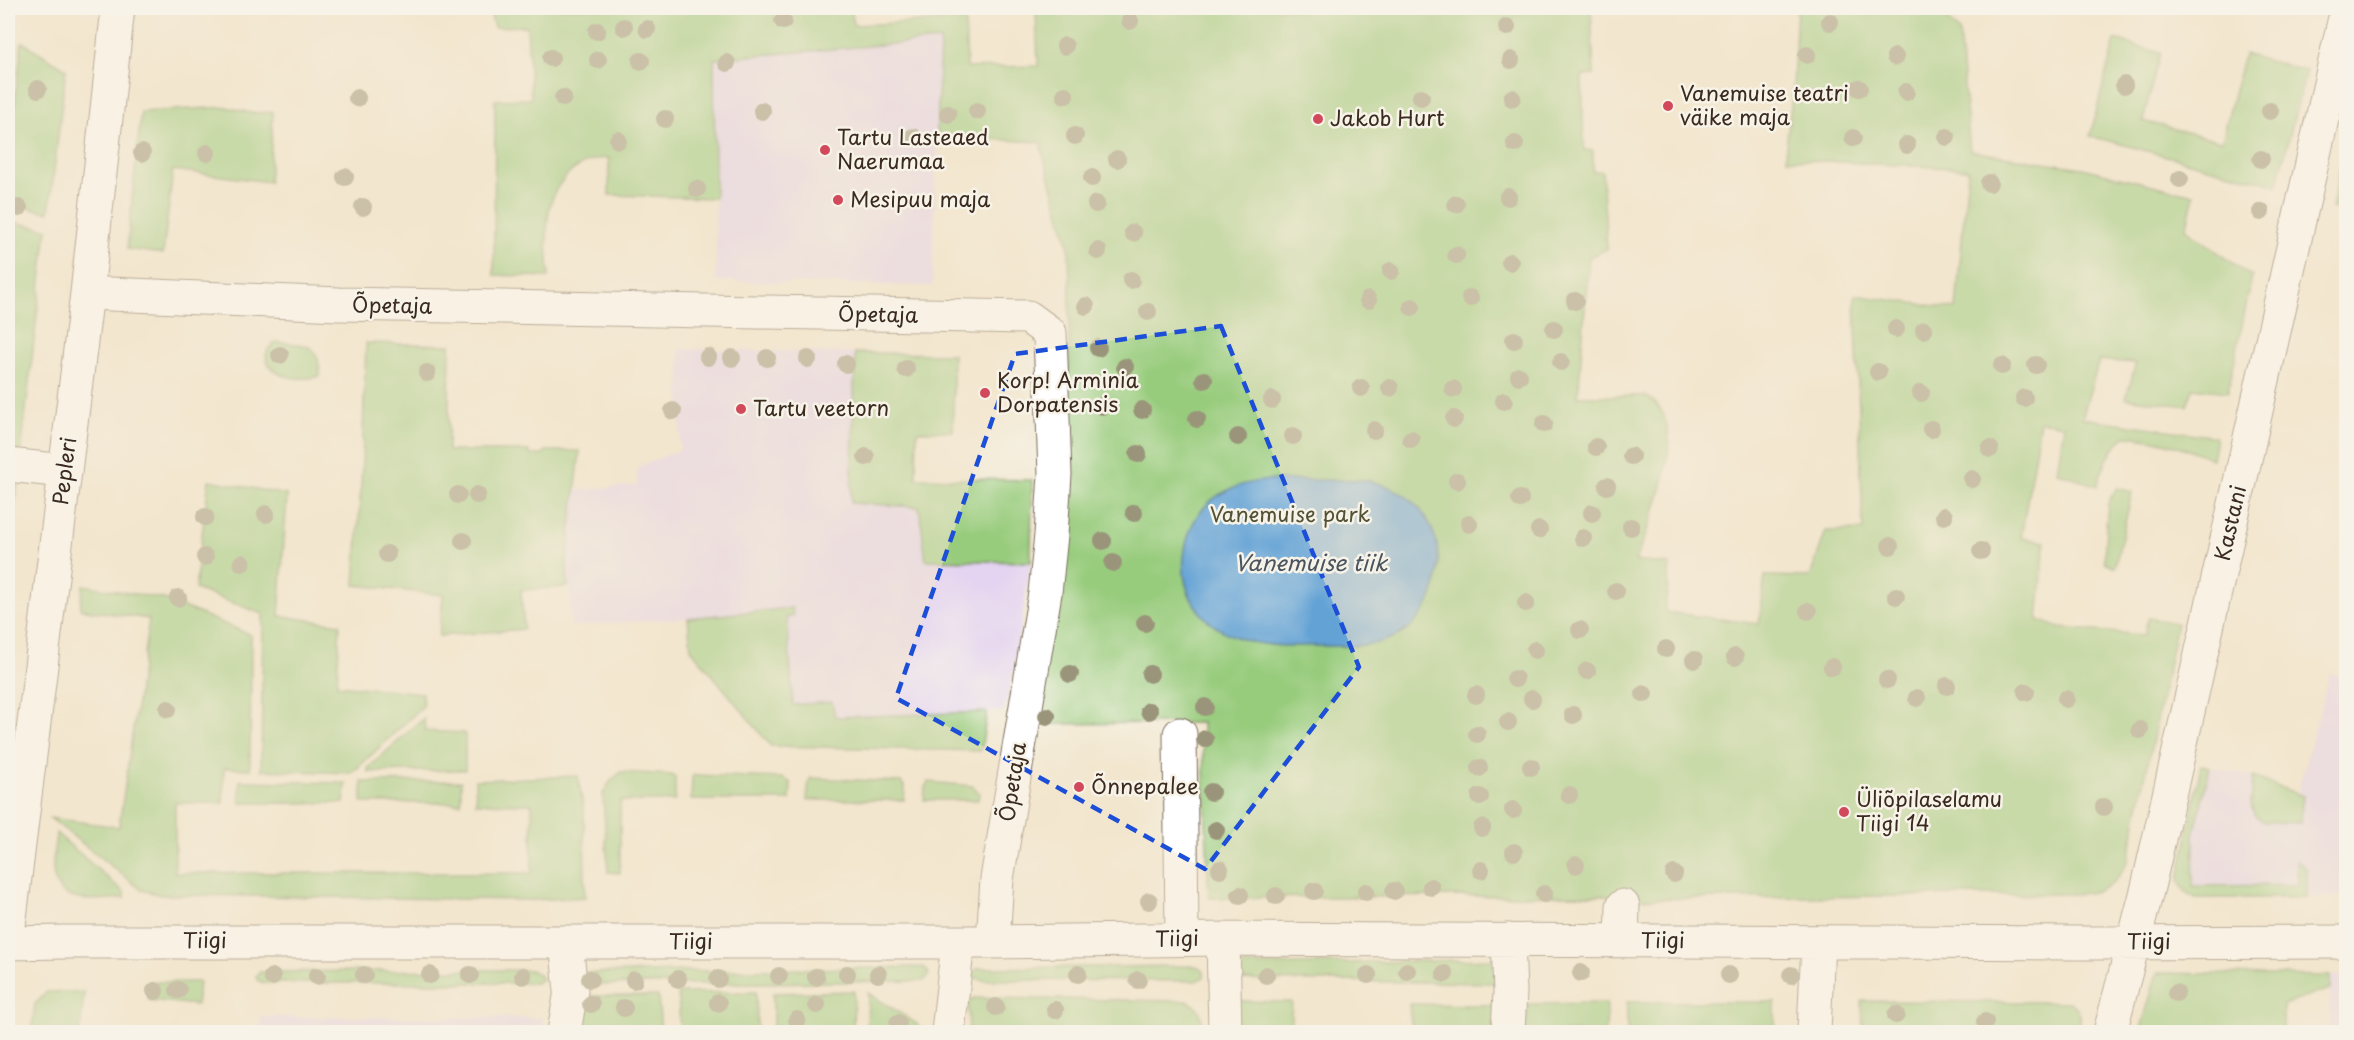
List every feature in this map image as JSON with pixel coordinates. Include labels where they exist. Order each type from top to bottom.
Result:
[{"type":"street","name":"Pepleri","points":[[8,934],[87,293],[118,8]]},
{"type":"street","name":"Kastani","points":[[2110,1032],[2178,756],[2346,13]]},
{"type":"street","name":"Õpetaja","points":[[87,293],[350,305],[1028,317],[1050,333],[1055,475],[1052,535],[1045,593],[997,879],[993,942]]},
{"type":"street","points":[[8,465],[65,471]]},
{"type":"street","points":[[1180,734],[1182,939]]},
{"type":"street","points":[[1622,940],[1623,906]]},
{"type":"street","name":"Tiigi","points":[[8,943],[993,942],[1182,939],[2346,942]]},
{"type":"street","points":[[1223,939],[1225,1032]]},
{"type":"street","points":[[1508,940],[1510,992],[1508,1032]]},
{"type":"street","points":[[564,1032],[571,991],[566,942]]},
{"type":"street","points":[[948,1032],[958,942]]},
{"type":"street","points":[[1814,1032],[1818,942]]},
{"type":"highlighted area","points":[[1221,326],[1359,667],[1205,869],[896,698],[1015,354]]},
{"type":"shaded area","name":"Tartu Lasteaed Naerumaa","points":[[940,40],[932,286],[716,281],[714,59]]},
{"type":"shaded area","points":[[680,349],[855,353],[852,442],[919,507],[926,560],[1031,562],[1015,664],[1004,711],[834,717],[777,700],[688,618],[571,626],[567,561],[576,491],[637,485],[638,467],[680,450]]},
{"type":"shaded area","points":[[2330,673],[2346,678],[2346,896],[2196,898],[2188,894],[2181,887],[2179,879],[2201,765],[2253,777],[2297,794]]},
{"type":"shaded area","points":[[2330,976],[2346,976],[2346,1032],[2330,1032]]},
{"type":"shaded area","points":[[261,1017],[543,1018],[540,1032],[261,1032]]},
{"type":"green space","name":"Vanemuise park","points":[[489,8],[852,8],[853,25],[965,20],[967,68],[1038,66],[1036,8],[1591,8],[1594,75],[1582,76],[1584,150],[1593,151],[1593,172],[1602,171],[1607,249],[1589,257],[1578,396],[1645,396],[1660,409],[1667,427],[1668,449],[1665,474],[1635,561],[1670,565],[1665,612],[1759,624],[1765,576],[1810,577],[1826,531],[1863,530],[1855,295],[1956,309],[1968,169],[1787,159],[1797,8],[1937,8],[1959,32],[1970,151],[2082,168],[2194,195],[2186,229],[2252,277],[2228,392],[2193,388],[2187,406],[2126,398],[2136,363],[2099,360],[2082,418],[2216,437],[2212,459],[2170,443],[2125,436],[2108,459],[2097,486],[2057,472],[2064,425],[2040,421],[2021,538],[2045,542],[2038,620],[2060,628],[2144,635],[2148,618],[2177,623],[2128,860],[2124,868],[2109,886],[2095,892],[2078,894],[1634,899],[1601,895],[1209,898],[1202,723],[1034,724],[1068,409],[1070,287],[1069,247],[1040,142],[937,136],[940,40],[714,59],[715,198],[609,195],[609,158],[590,161],[573,170],[566,177],[551,202],[547,230],[549,277],[494,275],[495,100],[531,99],[527,26],[494,27]]},
{"type":"green space","points":[[2115,40],[2160,53],[2143,121],[2222,141],[2244,54],[2306,71],[2277,185],[2090,136]]},
{"type":"green space","points":[[22,42],[66,69],[49,212],[8,204],[8,157]]},
{"type":"green space","points":[[227,107],[251,113],[273,112],[269,182],[173,170],[163,254],[127,249],[141,112]]},
{"type":"green space","points":[[2346,141],[2346,210],[2332,208]]},
{"type":"green space","points":[[8,221],[47,229],[21,452],[8,450]]},
{"type":"green space","points":[[276,342],[308,347],[317,356],[320,376],[295,378],[279,374],[268,363],[266,355],[269,348]]},
{"type":"green space","points":[[366,343],[450,345],[448,451],[529,451],[530,455],[543,455],[544,451],[580,451],[567,561],[568,587],[521,590],[524,629],[439,636],[443,595],[355,585]]},
{"type":"green space","points":[[855,353],[953,354],[953,431],[917,431],[916,478],[1032,480],[1031,562],[926,560],[919,507],[851,503]]},
{"type":"green space","points":[[8,478],[18,480],[10,536],[8,535]]},
{"type":"green space","points":[[209,480],[287,495],[279,616],[340,624],[337,685],[422,693],[423,706],[352,773],[261,770],[263,614],[195,589]]},
{"type":"green space","points":[[2117,488],[2132,492],[2115,567],[2105,562],[2105,550],[2109,500]]},
{"type":"green space","points":[[83,585],[164,599],[251,635],[250,769],[224,768],[223,803],[175,803],[175,873],[532,873],[532,804],[476,803],[475,780],[578,776],[584,811],[585,897],[532,900],[161,895],[142,890],[50,818],[119,827],[149,619],[80,609]]},
{"type":"green space","points":[[792,608],[793,616],[787,617],[793,705],[832,702],[835,717],[987,712],[981,751],[771,746],[691,649],[688,618]]},
{"type":"green space","points":[[424,718],[425,731],[465,733],[465,770],[368,772],[368,768]]},
{"type":"green space","points":[[2201,765],[2210,767],[2194,835],[2193,886],[2297,885],[2297,860],[2307,869],[2307,898],[2196,898],[2185,891],[2179,879]]},
{"type":"green space","points":[[621,772],[672,775],[675,778],[675,801],[620,801],[620,873],[608,872],[603,794],[610,782]]},
{"type":"green space","points":[[694,775],[783,778],[791,783],[790,800],[691,800]]},
{"type":"green space","points":[[2253,777],[2303,796],[2300,823],[2264,822],[2254,815],[2251,804]]},
{"type":"green space","points":[[811,778],[901,782],[905,787],[904,800],[807,800]]},
{"type":"green space","points":[[240,781],[346,783],[344,803],[240,803]]},
{"type":"green space","points":[[461,781],[461,803],[362,803],[362,782]]},
{"type":"green space","points":[[928,782],[973,786],[979,793],[978,800],[924,800],[925,787]]},
{"type":"green space","points":[[56,833],[125,893],[125,898],[83,900],[65,894],[58,887],[53,872]]},
{"type":"green space","points":[[1492,959],[1495,983],[1230,980],[1229,966]]},
{"type":"green space","points":[[1197,966],[1204,971],[1204,977],[1196,981],[982,980],[974,977],[973,973],[978,968]]},
{"type":"green space","points":[[923,967],[929,973],[923,981],[582,985],[581,973]]},
{"type":"green space","points":[[530,970],[539,974],[542,979],[536,983],[264,983],[256,977],[259,972]]},
{"type":"green space","points":[[2157,973],[2330,976],[2330,989],[2283,1005],[2283,1032],[2140,1032]]},
{"type":"green space","points":[[149,982],[199,982],[196,1005],[149,1000]]},
{"type":"green space","points":[[854,991],[853,1032],[773,1032],[773,993]]},
{"type":"green space","points":[[47,992],[84,992],[80,1032],[32,1032],[35,1004]]},
{"type":"green space","points":[[756,992],[757,1032],[680,1032],[678,993]]},
{"type":"green space","points":[[868,993],[917,1024],[923,1032],[867,1032]]},
{"type":"green space","points":[[579,996],[658,996],[661,1032],[576,1032]]},
{"type":"green space","points":[[973,998],[1186,1001],[1197,1008],[1202,1020],[1203,1032],[969,1032],[968,1003]]},
{"type":"green space","points":[[1235,1001],[1292,1002],[1290,1032],[1239,1032]]},
{"type":"green space","points":[[1862,1001],[2070,1002],[2079,1012],[2080,1023],[2078,1032],[1863,1032]]},
{"type":"green space","points":[[1627,1002],[1775,1002],[1775,1032],[1627,1032]]},
{"type":"green space","points":[[1607,1003],[1606,1032],[1525,1032],[1528,1004]]},
{"type":"green space","points":[[1409,1004],[1495,1005],[1492,1032],[1412,1032]]},
{"type":"water","name":"Vanemuise tiik","points":[[1269,480],[1369,481],[1390,487],[1407,497],[1421,510],[1431,526],[1437,544],[1439,563],[1436,583],[1429,603],[1412,625],[1396,637],[1372,644],[1281,646],[1245,640],[1227,633],[1212,624],[1200,612],[1191,599],[1184,567],[1185,549],[1196,519],[1203,508],[1222,493],[1244,484]]},
{"type":"place","name":"Vanemuise teatri väike maja","points":[[1668,106]]},
{"type":"place","name":"Jakob Hurt","points":[[1318,119]]},
{"type":"place","name":"Tartu Lasteaed Naerumaa","points":[[825,150]]},
{"type":"place","name":"Mesipuu maja","points":[[838,200]]},
{"type":"place","name":"Korp! Arminia Dorpatensis","points":[[985,393]]},
{"type":"place","name":"Tartu veetorn","points":[[741,409]]},
{"type":"place","name":"Õnnepalee","points":[[1079,787]]},
{"type":"place","name":"Üliõpilaselamu Tiigi 14","points":[[1844,812]]}]
